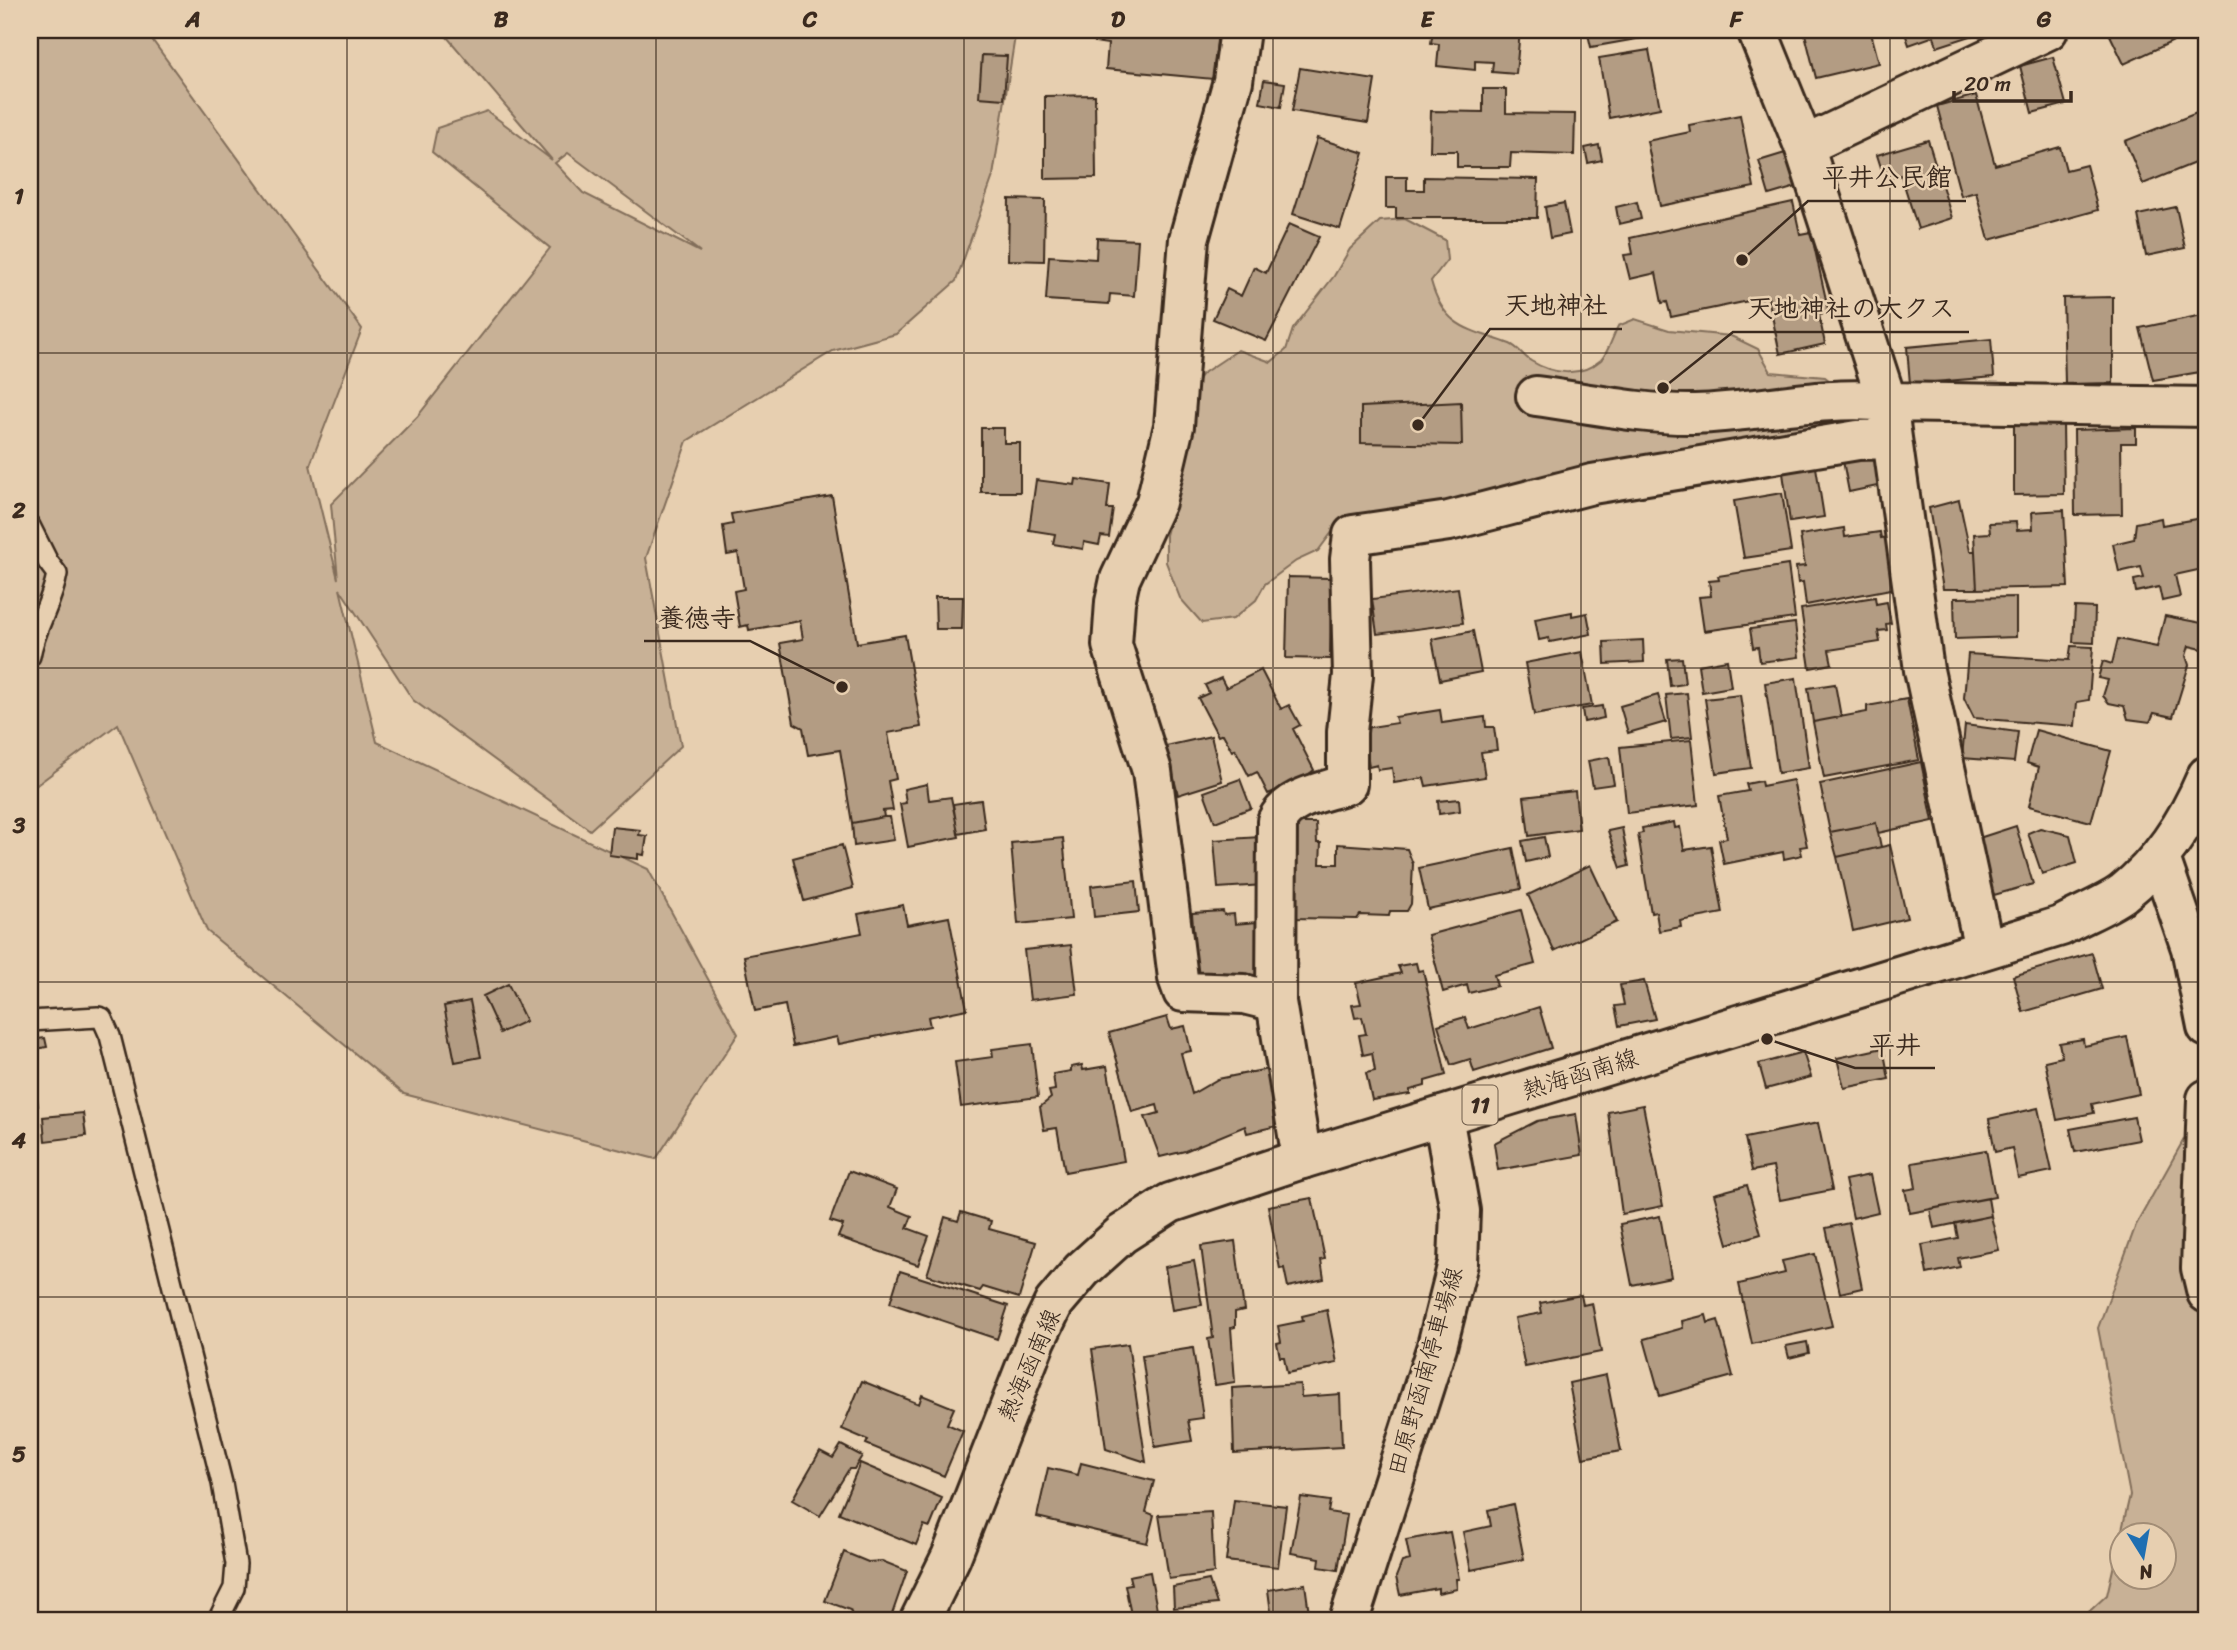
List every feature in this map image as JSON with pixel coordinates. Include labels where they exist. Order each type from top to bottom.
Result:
[{"type":"street","points":[[1240,30],[1233,81],[1189,239],[1174,426],[1156,502],[1120,579],[1112,645],[1152,771],[1178,978],[1183,992],[1244,994],[1276,1002]]},
{"type":"street","points":[[1756,30],[1804,146],[1887,401],[1924,670],[1984,949]]},
{"type":"street","points":[[1804,146],[2048,30]]},
{"type":"street","points":[[1536,396],[1660,414],[1696,414],[1860,399],[2207,407]]},
{"type":"street","points":[[1302,1159],[1276,1002],[1277,821],[1283,809],[1297,801],[1347,784],[1353,662],[1350,559],[1353,535],[1449,521],[1592,484],[1858,440],[1892,439]]},
{"type":"street","name":"熱海函南線","points":[[920,1620],[951,1558],[1036,1340],[1054,1303],[1082,1270],[1122,1234],[1170,1203],[1302,1159],[2061,926],[2121,894],[2160,858],[2192,811],[2207,776]]},
{"type":"street","points":[[2160,858],[2191,948],[2207,1027]]},
{"type":"street","points":[[2207,1100],[2201,1268],[2207,1293]]},
{"type":"street","name":"田原野函南停車場線","points":[[1349,1620],[1437,1346],[1458,1263],[1460,1211],[1443,1116]]},
{"type":"lane","points":[[30,526],[57,574],[49,606],[38,624],[30,656]]},
{"type":"lane","points":[[30,1021],[98,1017],[102,1018],[110,1035],[222,1482],[236,1564],[234,1588],[218,1620]]},
{"type":"shaded area","points":[[30,30],[145,30],[362,329],[310,465],[338,579],[331,504],[417,417],[550,248],[432,152],[437,128],[487,111],[552,160],[441,30],[1016,30],[993,176],[956,281],[896,334],[833,351],[687,441],[646,558],[681,746],[590,830],[413,700],[340,589],[377,742],[648,869],[738,1034],[656,1159],[404,1094],[207,931],[118,724],[30,790]],"holes":[[[568,153],[700,252],[583,193],[555,163]]]},
{"type":"shaded area","points":[[1405,219],[1445,240],[1447,260],[1431,281],[1436,297],[1451,318],[1471,330],[1513,345],[1539,365],[1566,372],[1593,366],[1604,357],[1618,326],[1635,319],[1669,330],[1731,336],[1758,349],[1771,372],[1825,377],[1839,388],[1843,413],[1835,432],[1599,470],[1551,472],[1533,490],[1418,520],[1373,511],[1338,524],[1318,551],[1296,561],[1265,584],[1256,600],[1233,619],[1202,623],[1180,598],[1166,562],[1166,535],[1178,491],[1181,402],[1202,374],[1238,350],[1271,362],[1286,350],[1293,329],[1334,276],[1350,249],[1380,221]]},
{"type":"shaded area","points":[[2207,1098],[2207,1620],[2080,1620],[2107,1595],[2108,1590],[2178,1590],[2178,1520],[2124,1520],[2130,1495],[2098,1328],[2136,1225]]},
{"type":"building","points":[[1096,30],[1218,31],[1213,79],[1106,69],[1108,44],[1094,42]]},
{"type":"building","points":[[1433,30],[1520,30],[1516,74],[1492,72],[1493,62],[1475,61],[1475,70],[1437,66],[1439,44],[1431,43]]},
{"type":"building","points":[[1587,30],[1687,30],[1591,47]]},
{"type":"building","points":[[1804,30],[1878,30],[1871,33],[1879,63],[1816,78]]},
{"type":"building","points":[[1904,30],[1986,31],[1937,47],[1934,36],[1909,45]]},
{"type":"building","points":[[2174,30],[2178,39],[2124,64],[2108,31]]},
{"type":"building","points":[[1649,50],[1660,108],[1609,118],[1599,58]]},
{"type":"building","points":[[982,55],[1007,56],[1004,99],[979,97]]},
{"type":"building","points":[[2053,57],[2066,104],[2032,113],[2020,66]]},
{"type":"building","points":[[1300,68],[1375,80],[1368,123],[1292,111]]},
{"type":"building","points":[[1264,80],[1285,83],[1281,107],[1260,103]]},
{"type":"building","points":[[1483,89],[1506,89],[1506,113],[1575,114],[1574,155],[1511,153],[1510,167],[1457,167],[1457,151],[1430,151],[1431,111],[1483,112]]},
{"type":"building","points":[[1095,95],[1096,178],[1045,179],[1045,96]]},
{"type":"building","points":[[1976,95],[1995,165],[2060,147],[2066,170],[2086,165],[2098,210],[1989,240],[1976,192],[1961,196],[1937,106]]},
{"type":"building","points":[[2207,109],[2207,158],[2143,184],[2125,141]]},
{"type":"building","points":[[1740,115],[1754,187],[1660,206],[1647,141],[1690,132],[1689,125]]},
{"type":"building","points":[[1317,138],[1364,153],[1340,229],[1293,214]]},
{"type":"building","points":[[1928,140],[1952,218],[1918,229],[1901,175],[1885,180],[1877,155]]},
{"type":"building","points":[[1599,145],[1602,160],[1588,163],[1585,148]]},
{"type":"building","points":[[1785,153],[1796,187],[1769,195],[1759,161]]},
{"type":"building","points":[[1386,177],[1407,177],[1407,190],[1424,190],[1424,177],[1538,179],[1537,218],[1396,218],[1396,208],[1386,208]]},
{"type":"building","points":[[1009,199],[1045,200],[1044,261],[1008,260]]},
{"type":"building","points":[[1637,202],[1641,219],[1619,224],[1616,207]]},
{"type":"building","points":[[1793,202],[1800,234],[1811,232],[1829,313],[1819,315],[1825,344],[1780,354],[1768,297],[1671,317],[1667,302],[1662,303],[1656,273],[1630,279],[1624,255],[1633,254],[1630,238]]},
{"type":"building","points":[[1564,203],[1570,234],[1550,238],[1545,207]]},
{"type":"building","points":[[2176,207],[2185,248],[2146,256],[2138,215]]},
{"type":"building","points":[[1289,224],[1319,237],[1266,341],[1213,319],[1227,289],[1241,296],[1254,267],[1266,273]]},
{"type":"building","points":[[1097,238],[1138,240],[1134,296],[1110,294],[1109,304],[1046,300],[1049,256],[1096,259]]},
{"type":"building","points":[[2113,297],[2113,383],[2065,384],[2063,298]]},
{"type":"building","points":[[2207,314],[2207,376],[2206,371],[2153,380],[2140,328]]},
{"type":"building","points":[[1991,339],[1994,377],[1910,384],[1907,347]]},
{"type":"building","points":[[1461,402],[1462,445],[1361,443],[1361,407]]},
{"type":"building","points":[[2014,422],[2063,422],[2064,494],[2014,495]]},
{"type":"building","points":[[981,428],[1004,428],[1004,443],[1020,443],[1020,492],[981,492]]},
{"type":"building","points":[[2136,428],[2136,443],[2121,443],[2122,514],[2075,515],[2074,430]]},
{"type":"building","points":[[1876,455],[1882,485],[1849,492],[1843,461]]},
{"type":"building","points":[[1815,461],[1824,517],[1790,522],[1782,466]]},
{"type":"building","points":[[1076,479],[1110,484],[1107,509],[1113,509],[1109,537],[1101,536],[1099,545],[1084,542],[1083,549],[1053,544],[1055,534],[1029,530],[1036,480],[1075,485]]},
{"type":"building","points":[[1782,493],[1791,551],[1744,558],[1734,501]]},
{"type":"building","points":[[832,496],[857,643],[905,635],[921,727],[888,733],[896,779],[888,781],[893,810],[883,811],[884,817],[852,823],[840,750],[808,755],[803,728],[794,723],[780,643],[803,639],[800,621],[749,630],[748,625],[740,627],[734,591],[744,589],[738,553],[727,555],[723,526],[733,524],[731,514]]},
{"type":"building","points":[[1959,500],[1970,551],[1975,551],[1977,589],[1943,589],[1929,508]]},
{"type":"building","points":[[2064,510],[2068,587],[1977,589],[1974,534],[1990,533],[1989,523],[2016,522],[2017,530],[2033,529],[2032,512]]},
{"type":"building","points":[[2207,517],[2207,568],[2175,575],[2180,597],[2162,601],[2159,587],[2136,592],[2134,580],[2144,578],[2141,567],[2119,572],[2113,544],[2134,539],[2136,523],[2161,518],[2162,525]]},
{"type":"building","points":[[1844,528],[1845,537],[1880,532],[1881,538],[1888,537],[1896,588],[1806,605],[1803,582],[1798,583],[1796,567],[1805,566],[1800,535]]},
{"type":"building","points":[[1788,565],[1795,618],[1704,631],[1699,597],[1711,596],[1709,581],[1719,580],[1718,576]]},
{"type":"building","points":[[1288,577],[1331,578],[1330,659],[1286,658]]},
{"type":"building","points":[[1458,588],[1463,623],[1377,634],[1372,599]]},
{"type":"building","points":[[935,597],[963,597],[962,629],[936,629]]},
{"type":"building","points":[[1875,597],[1876,604],[1887,602],[1891,623],[1886,624],[1887,630],[1878,631],[1880,642],[1829,650],[1832,664],[1810,668],[1801,609]]},
{"type":"building","points":[[2016,597],[2016,637],[1955,639],[1954,598]]},
{"type":"building","points":[[2075,607],[2095,608],[2094,643],[2073,642]]},
{"type":"building","points":[[1572,612],[1572,616],[1587,613],[1591,634],[1550,642],[1549,638],[1539,640],[1535,619]]},
{"type":"building","points":[[2165,616],[2207,624],[2202,649],[2189,646],[2186,656],[2189,665],[2173,717],[2154,713],[2150,722],[2128,719],[2124,706],[2109,703],[2103,696],[2108,680],[2098,678],[2103,661],[2112,664],[2118,639],[2157,647]]},
{"type":"building","points":[[1795,623],[1799,657],[1760,662],[1758,647],[1753,648],[1750,629]]},
{"type":"building","points":[[1473,631],[1481,672],[1440,680],[1432,639]]},
{"type":"building","points":[[1643,640],[1644,662],[1605,664],[1604,642]]},
{"type":"building","points":[[2071,646],[2093,647],[2089,700],[2077,702],[2075,726],[1974,718],[1964,698],[1968,654],[2069,660]]},
{"type":"building","points":[[1582,652],[1592,705],[1534,715],[1525,663]]},
{"type":"building","points":[[1682,658],[1685,684],[1670,686],[1667,659]]},
{"type":"building","points":[[1727,660],[1731,687],[1702,692],[1698,665]]},
{"type":"building","points":[[1261,670],[1281,709],[1289,705],[1300,725],[1293,729],[1314,770],[1303,779],[1268,794],[1257,772],[1249,776],[1235,749],[1232,751],[1223,734],[1218,736],[1198,698],[1209,693],[1205,685],[1221,678],[1226,688]]},
{"type":"building","points":[[1796,678],[1809,768],[1778,773],[1765,683]]},
{"type":"building","points":[[1835,684],[1841,717],[1813,722],[1808,688]]},
{"type":"building","points":[[1687,693],[1692,737],[1671,739],[1666,695]]},
{"type":"building","points":[[1658,695],[1666,722],[1628,733],[1620,706]]},
{"type":"building","points":[[1740,695],[1751,768],[1716,773],[1705,699]]},
{"type":"building","points":[[1907,699],[1919,760],[1824,778],[1813,722],[1867,712],[1867,706]]},
{"type":"building","points":[[1602,706],[1604,718],[1584,722],[1582,709]]},
{"type":"building","points":[[1440,710],[1442,723],[1485,717],[1486,727],[1494,727],[1497,750],[1481,752],[1485,777],[1426,786],[1424,778],[1394,783],[1392,768],[1378,770],[1377,765],[1369,767],[1364,728],[1397,723],[1395,717]]},
{"type":"building","points":[[1965,725],[2018,732],[2014,762],[1962,758]]},
{"type":"building","points":[[2036,730],[2111,751],[2091,822],[2029,806],[2039,767],[2027,763]]},
{"type":"building","points":[[1211,736],[1222,781],[1178,795],[1166,746]]},
{"type":"building","points":[[1691,740],[1698,805],[1627,813],[1620,747]]},
{"type":"building","points":[[1609,757],[1614,784],[1593,787],[1588,761]]},
{"type":"building","points":[[1921,762],[1933,821],[1878,833],[1876,823],[1830,832],[1820,784]]},
{"type":"building","points":[[1240,779],[1251,808],[1215,822],[1204,792]]},
{"type":"building","points":[[1793,780],[1807,846],[1800,847],[1802,855],[1784,859],[1783,852],[1724,864],[1719,840],[1727,838],[1719,796],[1748,791],[1746,784],[1761,781],[1762,786]]},
{"type":"building","points":[[927,784],[929,800],[951,797],[959,837],[908,847],[900,804],[906,803],[904,789]]},
{"type":"building","points":[[1575,791],[1579,829],[1529,836],[1524,797]]},
{"type":"building","points":[[1459,799],[1460,811],[1439,814],[1438,801]]},
{"type":"building","points":[[981,800],[985,829],[958,834],[953,804]]},
{"type":"building","points":[[890,817],[894,840],[854,846],[852,823]]},
{"type":"building","points":[[1674,822],[1675,828],[1680,827],[1684,850],[1711,846],[1723,913],[1680,921],[1681,927],[1659,931],[1656,912],[1651,913],[1638,834],[1643,833],[1642,828]]},
{"type":"building","points":[[1293,823],[1316,823],[1317,843],[1321,843],[1320,864],[1338,864],[1338,844],[1407,849],[1413,864],[1411,904],[1407,911],[1390,911],[1389,916],[1360,915],[1357,919],[1291,918]]},
{"type":"building","points":[[1876,823],[1881,847],[1837,857],[1830,832]]},
{"type":"building","points":[[2016,826],[2033,884],[1994,895],[1976,839]]},
{"type":"building","points":[[612,827],[640,830],[639,835],[647,836],[644,855],[638,854],[638,859],[609,855]]},
{"type":"building","points":[[1622,828],[1629,866],[1621,868],[1608,831]]},
{"type":"building","points":[[2040,828],[2070,835],[2077,863],[2042,874],[2028,833]]},
{"type":"building","points":[[1260,837],[1264,885],[1218,888],[1214,840]]},
{"type":"building","points":[[1544,837],[1548,857],[1526,862],[1522,841]]},
{"type":"building","points":[[1063,838],[1071,919],[1018,924],[1011,843]]},
{"type":"building","points":[[842,845],[853,888],[804,901],[793,858]]},
{"type":"building","points":[[1890,845],[1907,918],[1853,931],[1837,857]]},
{"type":"building","points":[[1513,848],[1521,889],[1428,909],[1419,868]]},
{"type":"building","points":[[1590,865],[1617,922],[1554,951],[1528,895]]},
{"type":"building","points":[[1136,881],[1139,912],[1094,917],[1091,886]]},
{"type":"building","points":[[903,905],[907,925],[949,917],[967,1009],[928,1017],[930,1026],[839,1044],[837,1037],[793,1046],[785,1005],[755,1011],[744,956],[862,933],[858,914]]},
{"type":"building","points":[[1521,910],[1535,964],[1494,975],[1497,986],[1469,993],[1467,985],[1443,992],[1428,935]]},
{"type":"building","points":[[1223,911],[1224,915],[1234,914],[1235,924],[1257,922],[1261,978],[1197,982],[1192,913]]},
{"type":"building","points":[[1071,945],[1077,994],[1030,1000],[1024,950]]},
{"type":"building","points":[[2092,953],[2102,989],[2023,1012],[2013,976]]},
{"type":"building","points":[[1416,963],[1418,971],[1423,970],[1446,1075],[1425,1081],[1425,1086],[1410,1090],[1410,1094],[1372,1100],[1366,1073],[1375,1071],[1372,1053],[1363,1055],[1359,1035],[1366,1034],[1362,1017],[1355,1018],[1352,1005],[1361,1004],[1356,983],[1401,973],[1398,966]]},
{"type":"building","points":[[1644,981],[1655,1019],[1619,1026],[1615,1006],[1624,1005],[1620,985]]},
{"type":"building","points":[[508,984],[526,1021],[500,1033],[483,996]]},
{"type":"building","points":[[470,1001],[481,1057],[455,1062],[444,1006]]},
{"type":"building","points":[[1539,1007],[1551,1048],[1474,1072],[1470,1059],[1451,1065],[1438,1025],[1465,1017],[1469,1029]]},
{"type":"building","points":[[1167,1017],[1171,1029],[1185,1026],[1191,1051],[1181,1053],[1192,1094],[1218,1079],[1273,1068],[1285,1124],[1247,1133],[1245,1126],[1185,1151],[1160,1157],[1145,1117],[1159,1113],[1157,1105],[1132,1112],[1109,1033]]},
{"type":"building","points":[[2127,1037],[2139,1094],[2092,1104],[2094,1113],[2057,1120],[2045,1061],[2062,1057],[2059,1043],[2083,1039],[2084,1046]]},
{"type":"building","points":[[45,1038],[47,1047],[30,1050],[30,1040]]},
{"type":"building","points":[[1032,1044],[1038,1097],[961,1107],[955,1062],[993,1057],[992,1049]]},
{"type":"building","points":[[1883,1048],[1889,1079],[1844,1088],[1837,1058]]},
{"type":"building","points":[[1803,1052],[1811,1077],[1766,1089],[1759,1064]]},
{"type":"building","points":[[30,1055],[38,1106],[30,1107]]},
{"type":"building","points":[[1082,1065],[1083,1070],[1107,1066],[1124,1161],[1065,1172],[1057,1128],[1044,1130],[1040,1107],[1051,1098],[1049,1091],[1055,1090],[1053,1074],[1071,1071],[1071,1067]]},
{"type":"building","points":[[1643,1105],[1663,1206],[1622,1214],[1608,1112]]},
{"type":"building","points":[[2038,1108],[2052,1171],[2018,1178],[2012,1148],[1995,1152],[1989,1119]]},
{"type":"building","points":[[83,1113],[86,1136],[45,1141],[43,1117]]},
{"type":"building","points":[[1576,1114],[1582,1155],[1498,1170],[1494,1143],[1537,1121]]},
{"type":"building","points":[[2134,1117],[2139,1140],[2075,1152],[2070,1129]]},
{"type":"building","points":[[1818,1123],[1832,1190],[1780,1200],[1773,1167],[1752,1171],[1745,1138]]},
{"type":"building","points":[[1986,1150],[1995,1197],[1910,1213],[1905,1190],[1916,1188],[1912,1163]]},
{"type":"building","points":[[849,1171],[897,1189],[890,1207],[912,1216],[907,1228],[929,1236],[918,1265],[838,1237],[843,1225],[830,1221]]},
{"type":"building","points":[[1870,1175],[1878,1212],[1853,1218],[1845,1180]]},
{"type":"building","points":[[1747,1185],[1761,1234],[1728,1244],[1714,1194]]},
{"type":"building","points":[[1312,1198],[1325,1259],[1321,1260],[1324,1279],[1288,1287],[1284,1268],[1280,1269],[1268,1206]]},
{"type":"building","points":[[1988,1198],[1991,1216],[1934,1228],[1930,1209]]},
{"type":"building","points":[[961,1212],[991,1221],[989,1229],[1036,1242],[1019,1298],[983,1287],[980,1291],[927,1275],[945,1217],[958,1221]]},
{"type":"building","points":[[1660,1216],[1671,1277],[1632,1285],[1620,1224]]},
{"type":"building","points":[[1991,1216],[1999,1250],[1958,1258],[1960,1267],[1927,1274],[1922,1245],[1958,1238],[1955,1223]]},
{"type":"building","points":[[1849,1223],[1862,1288],[1840,1293],[1826,1228]]},
{"type":"building","points":[[1235,1241],[1244,1310],[1235,1312],[1235,1327],[1231,1328],[1235,1382],[1215,1385],[1208,1339],[1213,1338],[1201,1246]]},
{"type":"building","points":[[1815,1254],[1832,1326],[1752,1344],[1739,1284],[1785,1273],[1782,1261]]},
{"type":"building","points":[[1194,1261],[1202,1305],[1172,1310],[1165,1267]]},
{"type":"building","points":[[900,1271],[1008,1306],[997,1339],[890,1303]]},
{"type":"building","points":[[1581,1295],[1583,1305],[1592,1303],[1601,1352],[1525,1367],[1515,1318],[1542,1313],[1540,1303]]},
{"type":"building","points":[[1327,1310],[1337,1363],[1287,1373],[1284,1357],[1280,1357],[1277,1343],[1281,1342],[1278,1326],[1303,1321],[1302,1316]]},
{"type":"building","points":[[1706,1315],[1708,1323],[1718,1320],[1733,1376],[1660,1396],[1644,1339],[1683,1328],[1682,1321]]},
{"type":"building","points":[[1807,1342],[1809,1353],[1789,1358],[1786,1346]]},
{"type":"building","points":[[1128,1344],[1146,1462],[1106,1449],[1092,1349]]},
{"type":"building","points":[[1193,1348],[1203,1418],[1188,1420],[1192,1441],[1155,1447],[1142,1356]]},
{"type":"building","points":[[1606,1375],[1621,1451],[1583,1458],[1569,1383]]},
{"type":"building","points":[[862,1381],[919,1404],[922,1395],[954,1408],[947,1424],[963,1431],[944,1476],[866,1444],[868,1440],[842,1429]]},
{"type":"building","points":[[1300,1384],[1301,1397],[1340,1394],[1342,1447],[1234,1453],[1232,1388]]},
{"type":"building","points":[[841,1445],[862,1456],[854,1469],[849,1469],[820,1516],[792,1500],[820,1451],[833,1458]]},
{"type":"building","points":[[860,1463],[942,1498],[930,1527],[924,1525],[916,1545],[839,1513]]},
{"type":"building","points":[[1081,1463],[1154,1481],[1146,1512],[1154,1515],[1147,1543],[1037,1517],[1048,1468],[1078,1475]]},
{"type":"building","points":[[1301,1497],[1330,1501],[1328,1512],[1347,1515],[1338,1570],[1319,1567],[1320,1558],[1291,1553]]},
{"type":"building","points":[[1234,1500],[1286,1506],[1278,1567],[1226,1561]]},
{"type":"building","points":[[1513,1504],[1524,1559],[1471,1570],[1463,1532],[1491,1526],[1488,1510]]},
{"type":"building","points":[[1211,1512],[1214,1573],[1169,1579],[1159,1515]]},
{"type":"building","points":[[1450,1532],[1459,1579],[1456,1579],[1457,1589],[1438,1593],[1438,1588],[1400,1595],[1396,1577],[1402,1562],[1410,1560],[1406,1540]]},
{"type":"building","points":[[844,1552],[868,1562],[882,1561],[907,1571],[890,1620],[854,1620],[850,1610],[825,1601]]},
{"type":"building","points":[[1150,1572],[1159,1620],[1132,1620],[1125,1585],[1131,1584],[1129,1576]]},
{"type":"building","points":[[1209,1580],[1217,1604],[1174,1608],[1173,1587]]},
{"type":"building","points":[[1305,1584],[1310,1620],[1272,1620],[1268,1590]]},
{"type":"place","name":"平井公民館","points":[[1742,260]]},
{"type":"place","name":"天地神社の大クス","points":[[1663,388]]},
{"type":"place","name":"天地神社","points":[[1418,425]]},
{"type":"place","name":"養徳寺","points":[[842,687]]},
{"type":"place","name":"平井","points":[[1767,1039]]}]
